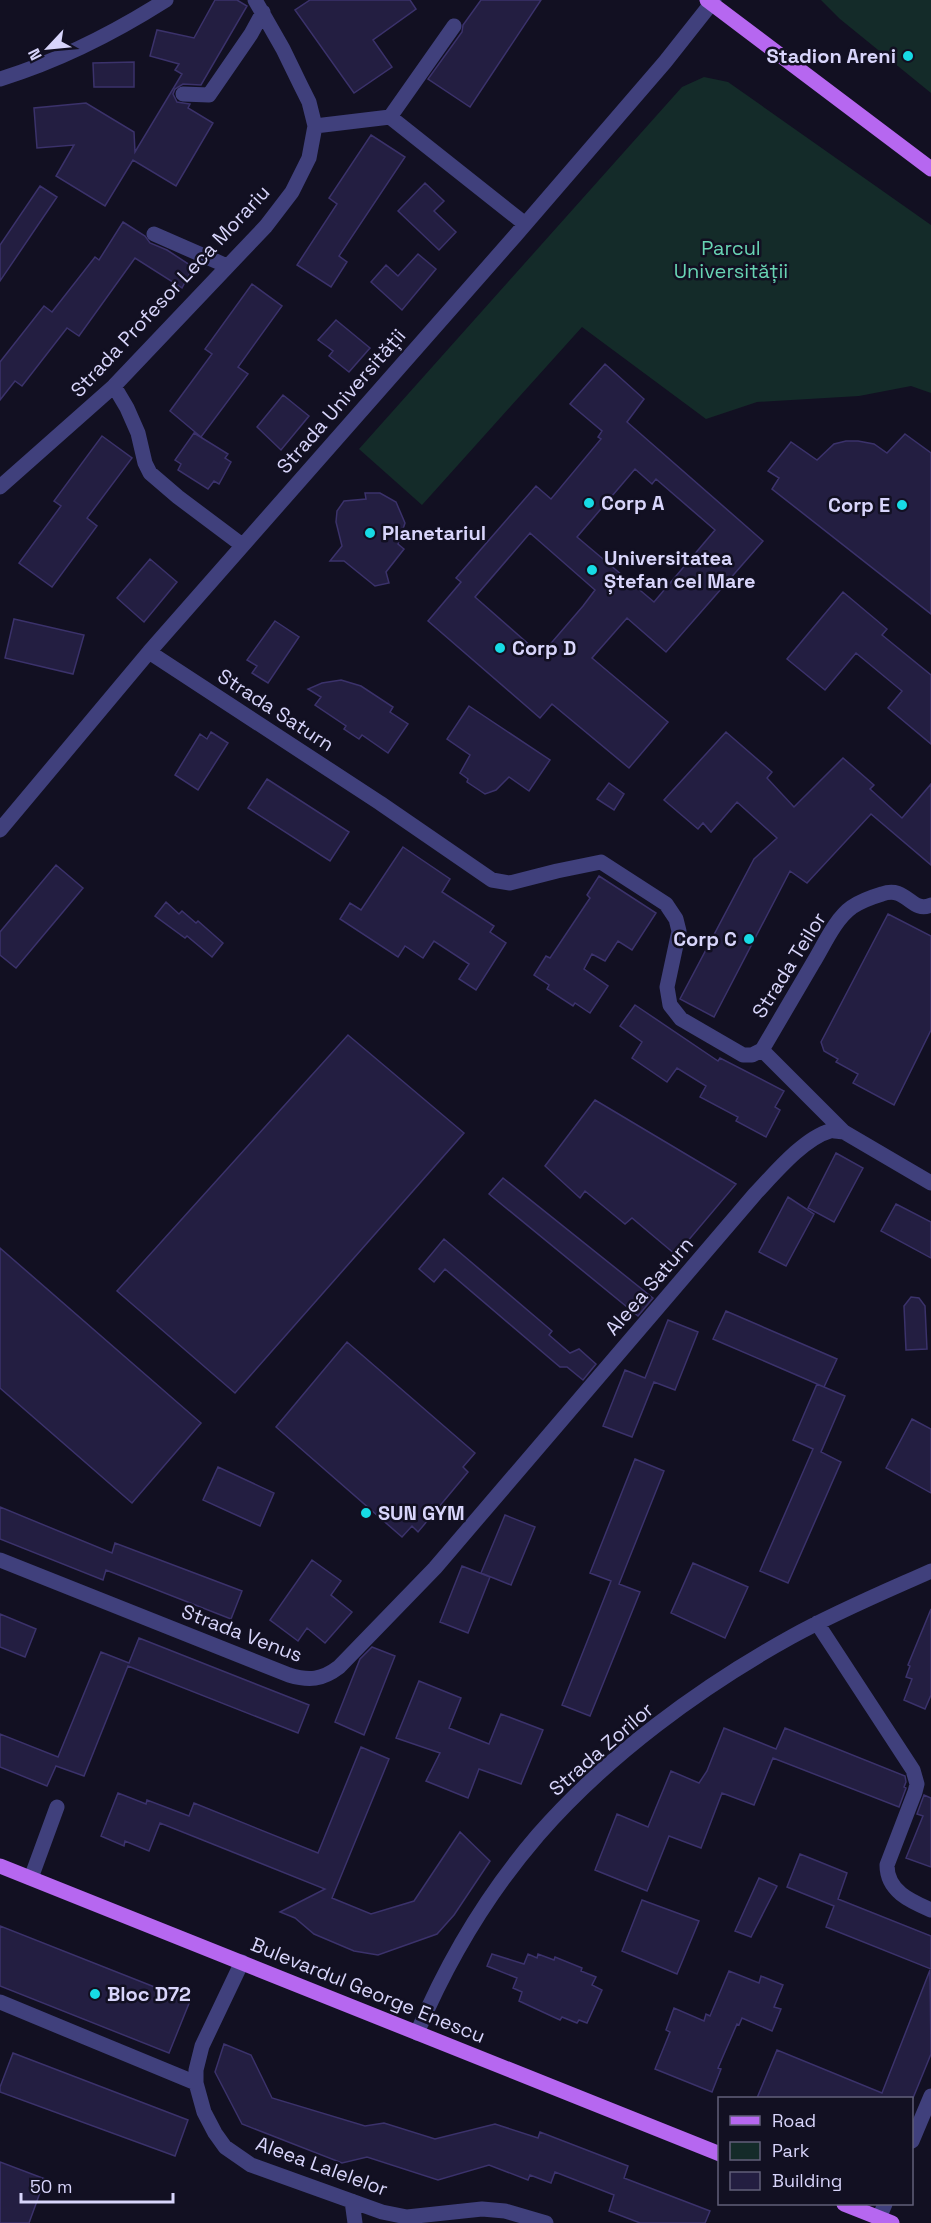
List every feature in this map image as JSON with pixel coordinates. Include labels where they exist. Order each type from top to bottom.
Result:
[{"type":"main road","points":[[711,1],[931,169]]},
{"type":"main road","name":"Bulevardul George Enescu","points":[[0,1866],[718,2153]]},
{"type":"main road","points":[[847,2205],[885,2215]]},
{"type":"street","points":[[0,79],[61,58],[166,0]]},
{"type":"street","name":"Strada Universității","points":[[0,830],[149,652],[665,62],[711,1]]},
{"type":"street","points":[[183,94],[209,95],[250,34],[259,6]]},
{"type":"street","name":"Strada Profesor Leca Morariu","points":[[0,487],[114,386],[266,226],[292,192],[309,158],[315,126],[309,102],[259,6]]},
{"type":"street","points":[[390,117],[454,26]]},
{"type":"street","points":[[315,126],[390,117],[525,224]]},
{"type":"street","points":[[154,234],[227,266]]},
{"type":"street","points":[[114,386],[131,416],[150,473],[242,545]]},
{"type":"street","name":"Strada Saturn","points":[[149,652],[380,803],[492,880],[510,884],[601,862],[666,904],[676,919],[679,931],[667,987],[670,1005],[681,1019],[743,1055],[757,1053]]},
{"type":"street","name":"Strada Teilor","points":[[757,1053],[833,929],[851,907],[870,897],[889,891],[903,894],[916,906],[931,905]]},
{"type":"street","points":[[757,1053],[844,1132],[931,1183]]},
{"type":"street","name":"Aleea Saturn","points":[[435,1568],[755,1194],[805,1145],[832,1130],[844,1132]]},
{"type":"street","name":"Strada Venus","points":[[0,1560],[301,1679],[321,1679],[339,1667],[435,1568]]},
{"type":"street","name":"Strada Zorilor","points":[[417,2033],[434,1993],[460,1946],[497,1888],[538,1835],[648,1731],[734,1672],[817,1623],[931,1571]]},
{"type":"street","points":[[817,1623],[913,1770],[917,1784],[887,1865],[887,1875],[896,1890],[910,1902],[931,1910]]},
{"type":"street","points":[[31,1878],[57,1807]]},
{"type":"street","name":"Aleea Lalelelor","points":[[242,1962],[202,2046],[196,2070],[196,2083],[204,2112],[225,2148],[251,2164],[382,2212],[430,2219],[482,2209],[515,2219],[546,2223]]},
{"type":"street","points":[[0,2002],[196,2083]]},
{"type":"street","points":[[913,2139],[931,2096]]},
{"type":"street","points":[[352,2201],[355,2223]]},
{"type":"green space","name":"Stadion Areni","points":[[821,0],[931,0],[931,93],[840,19]]},
{"type":"green space","name":"Parcul Universității","points":[[704,77],[728,82],[931,225],[931,393],[911,386],[859,396],[757,402],[706,419],[582,327],[422,505],[359,449],[682,87]]},
{"type":"building","points":[[215,0],[237,0],[247,6],[201,85],[183,84],[175,89],[173,94],[177,102],[190,104],[188,108],[213,123],[176,186],[133,160],[105,206],[56,176],[74,145],[37,148],[34,108],[86,103],[134,132],[135,152],[182,74],[175,70],[179,64],[150,56],[157,30],[194,38]]},
{"type":"building","points":[[310,0],[410,0],[416,9],[373,40],[392,67],[354,93],[295,10]]},
{"type":"building","points":[[481,0],[541,0],[470,107],[428,79],[462,32],[463,25]]},
{"type":"building","points":[[134,62],[134,87],[94,87],[93,63]]},
{"type":"building","points":[[371,135],[405,157],[339,256],[347,262],[331,287],[297,265],[337,204],[329,198]]},
{"type":"building","points":[[425,183],[444,201],[434,211],[456,232],[439,250],[398,211]]},
{"type":"building","points":[[40,186],[57,197],[0,281],[0,245]]},
{"type":"building","points":[[123,222],[145,236],[150,243],[167,250],[193,267],[182,288],[135,258],[79,336],[67,328],[22,386],[15,381],[0,400],[0,362],[44,306],[52,312],[95,257],[99,260]]},
{"type":"building","points":[[418,254],[436,269],[402,310],[371,282],[386,265],[398,276]]},
{"type":"building","points":[[252,284],[282,306],[238,367],[248,374],[201,437],[170,411],[212,354],[205,349]]},
{"type":"building","points":[[336,320],[370,348],[349,372],[329,356],[333,351],[318,340]]},
{"type":"building","points":[[605,364],[644,399],[627,422],[763,541],[666,652],[627,618],[592,658],[668,722],[629,768],[552,704],[540,718],[428,621],[461,582],[456,578],[536,486],[551,499],[601,439],[598,437],[602,431],[570,404]],"holes":[[[635,469],[652,484],[656,479],[715,530],[654,602],[577,537]],[[530,533],[595,590],[541,655],[475,597]]]},
{"type":"building","points":[[283,395],[309,416],[281,450],[257,427]]},
{"type":"building","points":[[194,433],[228,454],[225,458],[231,462],[219,484],[214,481],[208,489],[178,470],[181,464],[175,460]]},
{"type":"building","points":[[905,434],[931,453],[931,614],[772,489],[779,478],[768,471],[791,442],[817,460],[834,444],[846,441],[874,444],[887,453]]},
{"type":"building","points":[[102,436],[132,458],[87,518],[97,526],[52,587],[19,563],[61,506],[54,501]]},
{"type":"building","name":"Planetariul","points":[[365,493],[380,493],[396,502],[405,523],[398,544],[404,549],[386,572],[389,583],[375,586],[344,561],[330,561],[342,546],[336,522],[337,511],[344,501],[366,499]]},
{"type":"building","points":[[150,559],[177,582],[144,622],[117,598]]},
{"type":"building","points":[[843,592],[887,629],[882,635],[931,675],[931,744],[888,708],[902,691],[856,653],[825,690],[787,659]]},
{"type":"building","points":[[14,619],[84,635],[73,674],[5,658]]},
{"type":"building","points":[[275,621],[299,637],[268,683],[252,673],[257,666],[247,660]]},
{"type":"building","points":[[341,680],[361,686],[393,707],[390,712],[408,724],[388,753],[362,735],[359,739],[344,729],[346,726],[315,705],[321,697],[308,689],[322,683]]},
{"type":"building","points":[[469,706],[550,760],[529,791],[509,777],[496,790],[485,794],[467,782],[468,779],[460,773],[470,755],[447,739]]},
{"type":"building","points":[[211,732],[228,743],[198,790],[175,775],[200,734],[207,739]]},
{"type":"building","points":[[726,732],[772,772],[767,778],[794,807],[843,758],[874,785],[870,789],[902,818],[931,784],[931,865],[871,814],[807,883],[790,871],[714,1017],[680,999],[754,859],[777,838],[737,802],[711,832],[703,823],[698,829],[664,800]]},
{"type":"building","points":[[267,779],[349,832],[330,861],[248,808]]},
{"type":"building","points":[[609,783],[624,794],[614,810],[597,799]]},
{"type":"building","points":[[403,847],[450,879],[442,892],[494,926],[490,932],[506,943],[476,990],[459,979],[469,964],[434,941],[423,958],[405,946],[398,957],[340,919],[350,903],[361,910]]},
{"type":"building","points":[[56,865],[83,888],[16,968],[0,955],[0,932]]},
{"type":"building","points":[[599,876],[656,913],[632,950],[618,941],[605,961],[592,954],[584,969],[608,986],[590,1013],[575,1003],[573,1006],[547,989],[549,985],[534,975],[546,956],[550,958],[590,898],[587,895]]},
{"type":"building","points":[[166,902],[179,914],[182,911],[196,923],[198,921],[223,943],[212,957],[187,936],[185,938],[155,916]]},
{"type":"building","points":[[888,914],[931,936],[931,1030],[894,1105],[853,1083],[858,1074],[836,1062],[838,1059],[824,1051],[821,1042]]},
{"type":"building","points":[[635,1005],[718,1061],[720,1058],[784,1091],[775,1107],[780,1110],[766,1137],[736,1121],[738,1117],[700,1097],[706,1086],[677,1068],[667,1082],[632,1058],[642,1042],[620,1026]]},
{"type":"building","points":[[348,1035],[464,1133],[235,1393],[117,1291]]},
{"type":"building","points":[[595,1100],[736,1184],[676,1255],[632,1218],[625,1224],[585,1191],[580,1198],[545,1166]]},
{"type":"building","points":[[836,1153],[863,1168],[834,1222],[808,1208]]},
{"type":"building","points":[[503,1178],[653,1298],[638,1316],[489,1194]]},
{"type":"building","points":[[788,1197],[814,1214],[786,1266],[759,1252]]},
{"type":"building","points":[[896,1204],[931,1222],[931,1258],[881,1231]]},
{"type":"building","points":[[444,1239],[552,1331],[549,1335],[570,1353],[579,1349],[596,1364],[583,1380],[567,1367],[560,1367],[445,1269],[434,1282],[419,1269]]},
{"type":"building","points":[[0,1248],[201,1423],[132,1503],[0,1388]]},
{"type":"building","points":[[911,1297],[919,1298],[925,1306],[927,1349],[906,1350],[904,1306]]},
{"type":"building","points":[[726,1311],[837,1359],[824,1387],[713,1339]]},
{"type":"building","points":[[668,1320],[698,1332],[675,1390],[654,1382],[632,1437],[603,1426],[625,1370],[645,1378]]},
{"type":"building","points":[[347,1342],[475,1453],[463,1467],[468,1472],[418,1532],[412,1526],[402,1537],[276,1427]]},
{"type":"building","points":[[817,1384],[845,1396],[821,1452],[841,1462],[788,1583],[760,1571],[813,1449],[793,1440]]},
{"type":"building","points":[[912,1419],[931,1429],[931,1493],[886,1468]]},
{"type":"building","points":[[635,1459],[664,1471],[619,1584],[640,1592],[590,1716],[562,1705],[611,1581],[590,1573]]},
{"type":"building","points":[[218,1467],[274,1493],[260,1526],[203,1500]]},
{"type":"building","points":[[0,1507],[112,1553],[115,1543],[242,1591],[231,1619],[106,1570],[103,1580],[0,1539]]},
{"type":"building","points":[[505,1515],[535,1527],[511,1585],[481,1573]]},
{"type":"building","points":[[312,1560],[341,1581],[331,1595],[352,1612],[325,1643],[307,1628],[298,1641],[270,1620]]},
{"type":"building","points":[[693,1563],[748,1587],[725,1638],[671,1613]]},
{"type":"building","points":[[462,1566],[490,1577],[468,1633],[440,1622]]},
{"type":"building","points":[[931,1609],[931,1695],[925,1709],[904,1700],[912,1679],[906,1677],[910,1666],[908,1665]]},
{"type":"building","points":[[0,1614],[36,1629],[25,1657],[0,1647]]},
{"type":"building","points":[[139,1638],[309,1705],[298,1733],[128,1666],[84,1776],[56,1766],[47,1786],[0,1767],[0,1734],[58,1757],[101,1652],[129,1663]]},
{"type":"building","points":[[372,1647],[395,1656],[364,1735],[335,1722],[360,1659]]},
{"type":"building","points":[[419,1681],[461,1698],[449,1728],[489,1744],[501,1714],[543,1730],[521,1784],[479,1769],[468,1798],[426,1781],[440,1753],[396,1738]]},
{"type":"building","points":[[724,1728],[776,1749],[785,1728],[905,1776],[904,1787],[906,1788],[899,1807],[773,1758],[754,1805],[722,1793],[701,1848],[669,1836],[647,1891],[595,1870],[617,1814],[648,1827],[671,1771],[699,1783],[707,1771]]},
{"type":"building","points":[[361,1747],[389,1759],[332,1898],[371,1914],[414,1901],[460,1832],[490,1861],[454,1915],[437,1934],[378,1955],[354,1951],[314,1934],[295,1918],[280,1912],[325,1889],[160,1823],[149,1851],[125,1841],[124,1846],[101,1836],[118,1793],[146,1804],[147,1800],[189,1816],[194,1803],[318,1853]]},
{"type":"building","points":[[924,1795],[931,1798],[931,1867],[906,1858],[923,1816],[917,1814]]},
{"type":"building","points":[[800,1854],[847,1873],[838,1899],[931,1936],[931,1969],[826,1927],[834,1906],[787,1887]]},
{"type":"building","points":[[759,1878],[777,1886],[751,1937],[735,1931]]},
{"type":"building","points":[[642,1900],[699,1921],[677,1974],[622,1951]]},
{"type":"building","name":"Bloc D72","points":[[0,1926],[190,2001],[169,2053],[0,1986]]},
{"type":"building","points":[[492,1954],[524,1964],[528,1954],[537,1958],[538,1954],[554,1960],[555,1957],[582,1968],[581,1971],[596,1977],[592,1985],[602,1990],[587,2023],[579,2020],[577,2023],[562,2017],[560,2020],[519,2001],[522,1992],[513,1988],[517,1978],[487,1966]]},
{"type":"building","points":[[930,1970],[931,2054],[913,2098],[757,2097],[777,2050],[882,2093]]},
{"type":"building","points":[[729,1971],[759,1983],[761,1976],[783,1985],[774,2007],[781,2009],[772,2031],[742,2018],[739,2025],[737,2024],[718,2068],[721,2069],[712,2092],[655,2069],[670,2032],[666,2030],[674,2008],[704,2021],[706,2014],[710,2016]]},
{"type":"building","points":[[224,2044],[251,2055],[272,2098],[365,2126],[384,2123],[435,2139],[495,2124],[538,2138],[540,2132],[628,2166],[624,2178],[710,2211],[705,2223],[640,2223],[609,2211],[614,2195],[555,2172],[551,2183],[530,2175],[528,2180],[489,2165],[438,2180],[367,2157],[342,2163],[242,2124],[215,2072]]},
{"type":"building","points":[[13,2053],[188,2120],[175,2156],[0,2092]]},
{"type":"building","points":[[0,2162],[45,2179],[29,2223],[0,2223]]},
{"type":"place","name":"Stadion Areni","points":[[908,56]]},
{"type":"place","name":"Corp A","points":[[589,503]]},
{"type":"place","name":"Corp E","points":[[902,505]]},
{"type":"place","name":"Planetariul","points":[[370,533]]},
{"type":"place","name":"Universitatea Ștefan cel Mare","points":[[592,570]]},
{"type":"place","name":"Corp D","points":[[500,648]]},
{"type":"place","name":"Corp C","points":[[749,939]]},
{"type":"place","name":"SUN GYM","points":[[366,1513]]},
{"type":"place","name":"Bloc D72","points":[[95,1994]]}]
